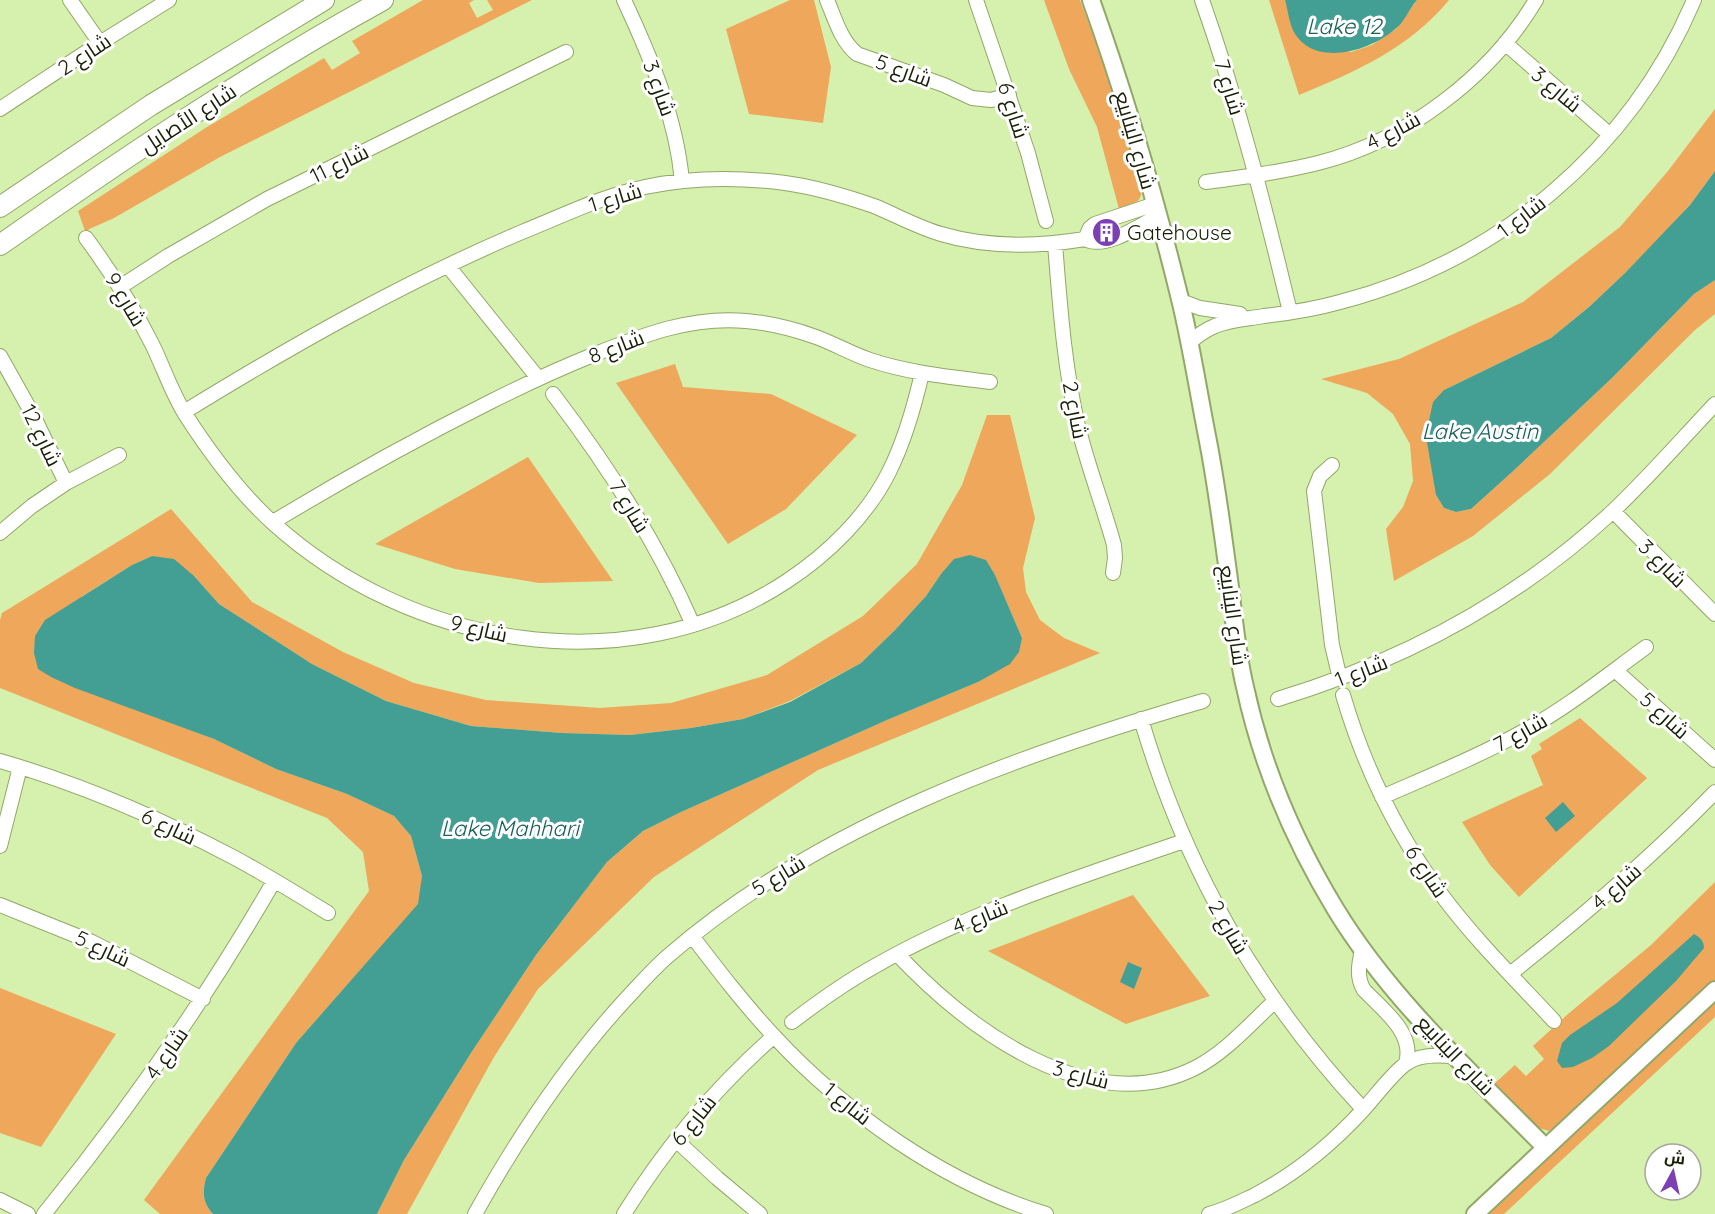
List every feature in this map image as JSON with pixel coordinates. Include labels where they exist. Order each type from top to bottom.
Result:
[{"type":"main road","name":"شارع الأصايل","points":[[0,207],[151,105],[324,0]]},
{"type":"main road","name":"شارع الأصايل","points":[[0,245],[162,134],[269,67],[383,0]]},
{"type":"street","points":[[70,0],[100,43]]},
{"type":"street","name":"شارع 2","points":[[0,109],[169,0]]},
{"type":"street","name":"شارع 5","points":[[828,0],[844,40],[857,54],[944,85],[972,98],[991,100],[1009,95]]},
{"type":"street","name":"شارع 6","points":[[976,0],[1009,95],[1046,221]]},
{"type":"street","name":"شارع الينابيع","points":[[1091,0],[1130,116],[1180,301],[1216,489],[1236,640],[1245,687],[1272,779],[1291,823],[1336,909],[1362,950],[1392,987],[1456,1057],[1546,1148]]},
{"type":"street","name":"شارع 7","points":[[1202,0],[1256,175]]},
{"type":"street","name":"شارع 4","points":[[1206,182],[1256,175],[1319,162],[1360,148],[1399,129],[1453,93],[1471,78],[1505,43],[1536,0]]},
{"type":"street","name":"شارع 1","points":[[1189,344],[1206,330],[1218,324],[1339,303],[1379,291],[1456,259],[1504,230],[1539,204],[1588,159],[1639,99],[1664,61],[1694,0]]},
{"type":"street","name":"شارع 3","points":[[626,1],[669,110],[680,156],[682,181]]},
{"type":"street","name":"شارع 3","points":[[1505,43],[1609,134]]},
{"type":"street","name":"شارع 11","points":[[120,287],[168,256],[267,199],[566,52]]},
{"type":"street","points":[[1256,175],[1290,312]]},
{"type":"street","name":"شارع 1","points":[[184,412],[278,355],[373,302],[448,266],[607,198],[644,187],[682,181],[741,179],[788,184],[835,193],[876,207],[915,225],[970,241],[1008,245],[1055,244],[1085,239],[1086,233],[1095,225],[1156,210]]},
{"type":"street","name":"شارع 9","points":[[86,238],[120,287],[153,347],[184,412],[224,470],[273,522],[315,556],[369,590],[445,621],[484,631],[561,642],[598,643],[653,636],[740,608],[776,588],[803,570],[851,526],[888,474],[914,409],[922,373]]},
{"type":"street","name":"شارع 2","points":[[1055,244],[1064,342],[1073,396],[1088,463],[1114,545],[1113,573]]},
{"type":"street","points":[[448,266],[538,378]]},
{"type":"street","name":"شارع 1","points":[[1180,301],[1214,311],[1263,316]]},
{"type":"street","name":"شارع 8","points":[[273,522],[378,460],[538,378],[637,337],[669,327],[712,321],[745,321],[785,327],[818,338],[868,360],[922,373],[990,382]]},
{"type":"street","name":"شارع 12","points":[[0,356],[33,415],[66,483]]},
{"type":"street","name":"شارع 7","points":[[553,394],[594,450],[636,516],[665,564],[693,625]]},
{"type":"street","name":"شارع 1","points":[[1278,699],[1340,679],[1405,652],[1469,618],[1549,565],[1613,511],[1713,411]]},
{"type":"street","points":[[0,532],[66,483],[119,455]]},
{"type":"street","points":[[1332,465],[1320,476],[1314,491],[1332,645],[1340,679]]},
{"type":"street","name":"شارع 3","points":[[1613,511],[1715,614]]},
{"type":"street","name":"شارع 7","points":[[1382,797],[1524,731],[1565,706],[1646,648]]},
{"type":"street","name":"شارع 5","points":[[1615,670],[1715,759]]},
{"type":"street","name":"شارع 6","points":[[1343,695],[1357,740],[1382,797],[1407,843],[1443,896],[1554,1021]]},
{"type":"street","name":"شارع 5","points":[[475,1214],[521,1134],[600,1027],[667,957],[766,881],[860,830],[941,793],[1014,764],[1141,719],[1203,701]]},
{"type":"street","name":"شارع 2","points":[[1141,719],[1161,782],[1184,841],[1226,924],[1275,1001],[1340,1084],[1363,1109]]},
{"type":"street","name":"شارع 6","points":[[0,761],[76,786],[131,809],[234,858],[328,913]]},
{"type":"street","points":[[0,846],[20,767]]},
{"type":"street","name":"شارع 4","points":[[1510,974],[1630,874],[1715,792]]},
{"type":"street","name":"شارع 4","points":[[792,1022],[852,980],[934,936],[1015,902],[1184,841]]},
{"type":"street","name":"شارع 4","points":[[44,1214],[124,1112],[203,999],[274,881]]},
{"type":"street","name":"شارع 5","points":[[0,905],[92,942],[203,999]]},
{"type":"street","name":"شارع 1","points":[[692,936],[731,988],[774,1036],[812,1074],[854,1109],[887,1134],[931,1162],[982,1189],[1020,1206],[1046,1214]]},
{"type":"street","points":[[1362,950],[1358,973],[1360,982],[1404,1034],[1409,1048],[1406,1063]]},
{"type":"street","name":"شارع 3","points":[[897,954],[950,1004],[985,1030],[1048,1066],[1102,1083],[1133,1084],[1165,1079],[1195,1067],[1224,1048],[1275,1001]]},
{"type":"street","points":[[1475,1214],[1715,990]]},
{"type":"street","name":"شارع 6","points":[[624,1214],[655,1167],[721,1086],[774,1036]]},
{"type":"street","points":[[1209,1214],[1278,1183],[1309,1162],[1337,1137],[1406,1063],[1436,1055],[1456,1057]]},
{"type":"street","points":[[676,1140],[760,1214]]},
{"type":"street","points":[[0,1200],[28,1214]]},
{"type":"shaded area","points":[[423,0],[474,0],[469,3],[477,18],[493,10],[487,0],[532,0],[220,157],[114,218],[85,231],[78,211],[207,127],[324,58],[332,70],[360,53],[352,41]]},
{"type":"shaded area","points":[[790,0],[814,0],[831,67],[823,123],[749,114],[726,29]]},
{"type":"shaded area","points":[[1044,0],[1080,0],[1104,64],[1140,179],[1140,197],[1131,205],[1119,209],[1097,127],[1069,69]]},
{"type":"shaded area","points":[[1269,0],[1285,0],[1295,33],[1351,52],[1372,45],[1396,29],[1417,0],[1449,0],[1433,17],[1399,45],[1341,77],[1299,95]]},
{"type":"shaded area","points":[[1715,109],[1715,171],[1690,205],[1663,234],[1589,307],[1551,338],[1444,390],[1436,495],[1444,508],[1456,512],[1471,509],[1613,377],[1694,294],[1715,280],[1715,314],[1695,330],[1550,474],[1473,536],[1394,581],[1386,529],[1403,507],[1413,481],[1410,444],[1393,414],[1367,393],[1321,379],[1399,359],[1523,302],[1620,227],[1668,171]]},
{"type":"shaded area","points":[[675,364],[683,387],[771,394],[857,435],[786,509],[728,544],[616,383]]},
{"type":"shaded area","points":[[987,415],[1010,415],[1035,518],[1023,568],[1026,592],[1040,620],[1064,638],[1100,653],[818,770],[654,877],[538,989],[494,1057],[407,1214],[377,1214],[404,1160],[471,1053],[536,955],[607,862],[643,831],[681,812],[978,682],[1022,638],[995,576],[986,561],[941,574],[926,596],[861,663],[790,701],[743,719],[630,735],[562,733],[471,726],[386,701],[312,664],[219,604],[194,576],[152,556],[132,565],[81,597],[151,715],[214,739],[276,769],[347,794],[394,816],[411,836],[422,876],[419,904],[296,1043],[206,1178],[204,1198],[213,1214],[160,1214],[144,1200],[369,891],[363,852],[327,818],[0,688],[0,620],[2,613],[171,509],[252,602],[343,652],[414,683],[486,700],[600,708],[671,703],[767,675],[863,616],[917,564],[962,485]]},
{"type":"shaded area","points":[[528,457],[613,581],[539,583],[455,569],[375,544]]},
{"type":"shaded area","points":[[1580,718],[1647,778],[1519,897],[1490,865],[1462,822],[1543,785],[1531,756],[1542,749],[1539,744]]},
{"type":"shaded area","points":[[1715,882],[1715,982],[1556,1128],[1549,1131],[1536,1127],[1494,1084],[1515,1065],[1526,1076],[1544,1059],[1533,1046],[1651,945]]},
{"type":"shaded area","points":[[1133,895],[1210,996],[1126,1024],[988,951]]},
{"type":"shaded area","points":[[0,988],[116,1034],[41,1147],[0,1133]]},
{"type":"shaded area","points":[[1715,990],[1715,1017],[1504,1214],[1475,1214]]},
{"type":"water","name":"Lake 12","points":[[1285,0],[1417,0],[1401,24],[1384,38],[1357,49],[1328,53],[1315,50],[1303,43],[1294,32]]},
{"type":"water","name":"Lake Austin","points":[[1715,171],[1715,280],[1694,294],[1613,377],[1471,509],[1456,512],[1444,508],[1436,495],[1427,442],[1433,402],[1444,390],[1551,338],[1589,307],[1690,205]]},
{"type":"water","name":"Lake Mahhari","points":[[970,555],[986,560],[995,575],[1022,638],[1019,652],[1010,664],[978,682],[681,812],[643,831],[607,862],[536,955],[471,1053],[404,1160],[377,1214],[213,1214],[204,1198],[206,1178],[296,1043],[418,904],[422,876],[411,836],[394,816],[347,794],[276,769],[214,739],[51,677],[38,669],[34,653],[35,636],[45,620],[132,565],[152,556],[174,559],[194,576],[219,604],[312,664],[386,701],[471,726],[562,733],[630,735],[743,719],[790,702],[861,663],[926,596],[954,559]]},
{"type":"water","points":[[1563,802],[1575,816],[1556,832],[1545,818]]},
{"type":"water","points":[[1694,934],[1701,939],[1704,948],[1676,981],[1609,1046],[1573,1067],[1562,1068],[1557,1061],[1562,1043],[1617,1003]]},
{"type":"water","points":[[1128,962],[1142,968],[1134,989],[1120,982]]},
{"type":"place","name":"Gatehouse","points":[[1106,232]]}]
